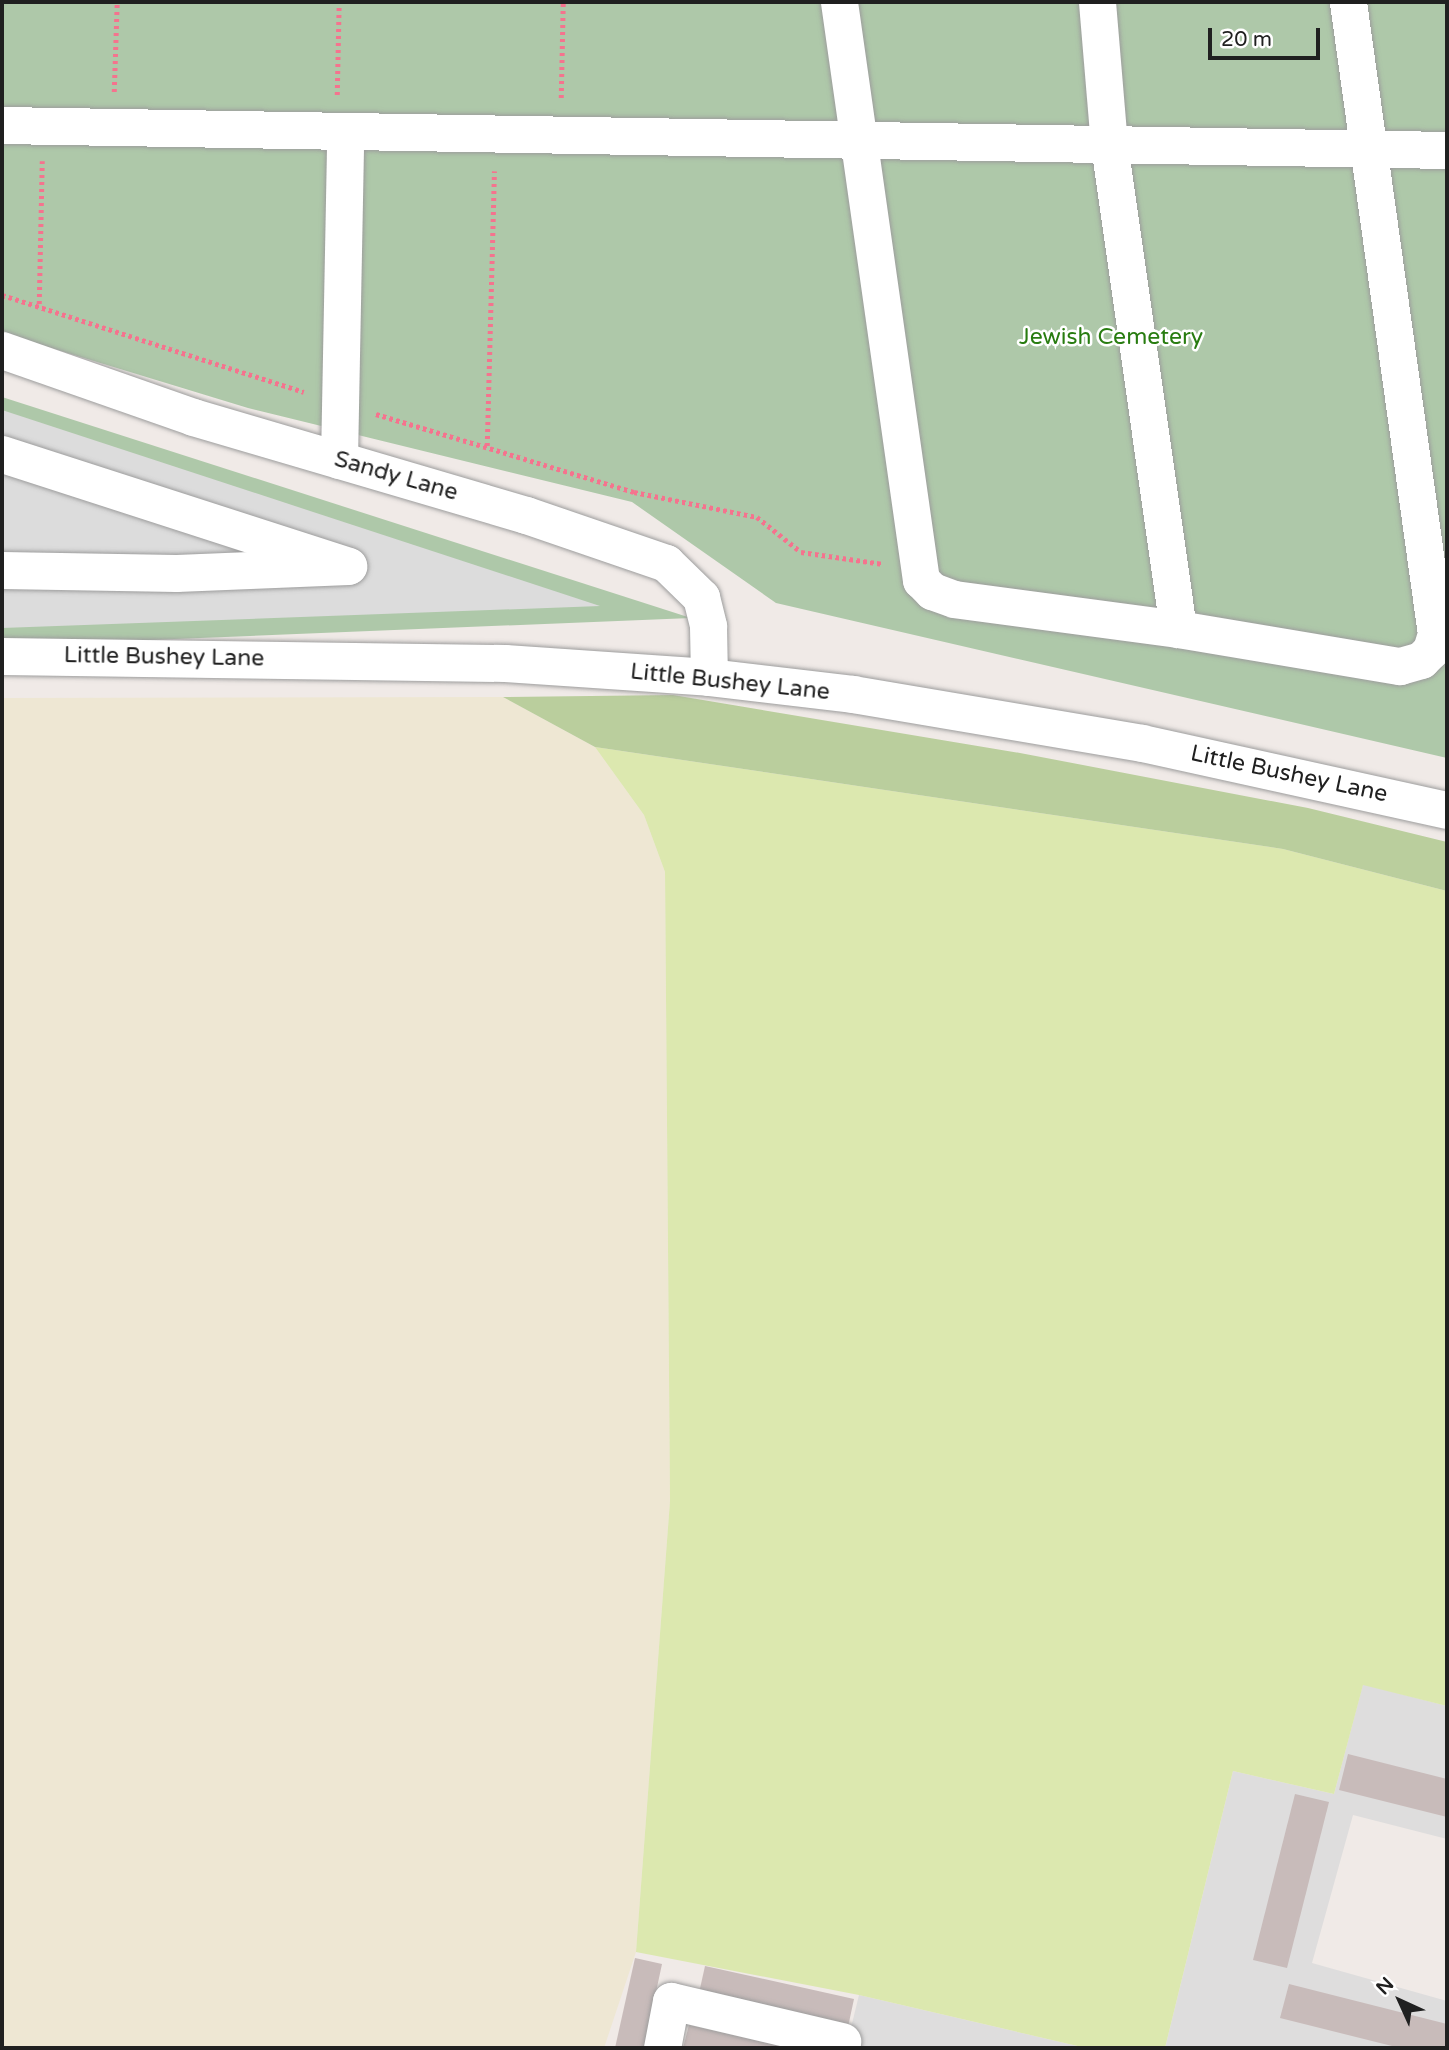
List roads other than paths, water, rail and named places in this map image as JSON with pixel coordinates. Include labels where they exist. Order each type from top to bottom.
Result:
[{"type":"street","points":[[839,2],[917,568],[932,591],[954,599],[1178,629],[1400,666],[1421,660],[1431,650],[1436,634],[1348,2]]},
{"type":"street","points":[[1097,2],[1109,144],[1178,629]]},
{"type":"street","points":[[2,125],[341,133],[560,134],[1447,150]]},
{"type":"street","points":[[339,460],[341,133]]},
{"type":"street","name":"Sandy Lane","points":[[2,350],[193,417],[526,515],[666,563],[701,597],[708,626],[709,677]]},
{"type":"street","points":[[2,454],[348,566],[176,573],[2,570]]},
{"type":"street","name":"Little Bushey Lane","points":[[2,656],[505,663],[709,677],[853,694],[1142,743],[1447,810]]},
{"type":"street","points":[[662,2048],[671,2001],[842,2041]]},
{"type":"park label","name":"Jewish Cemetery","points":[[1111,337]]}]
